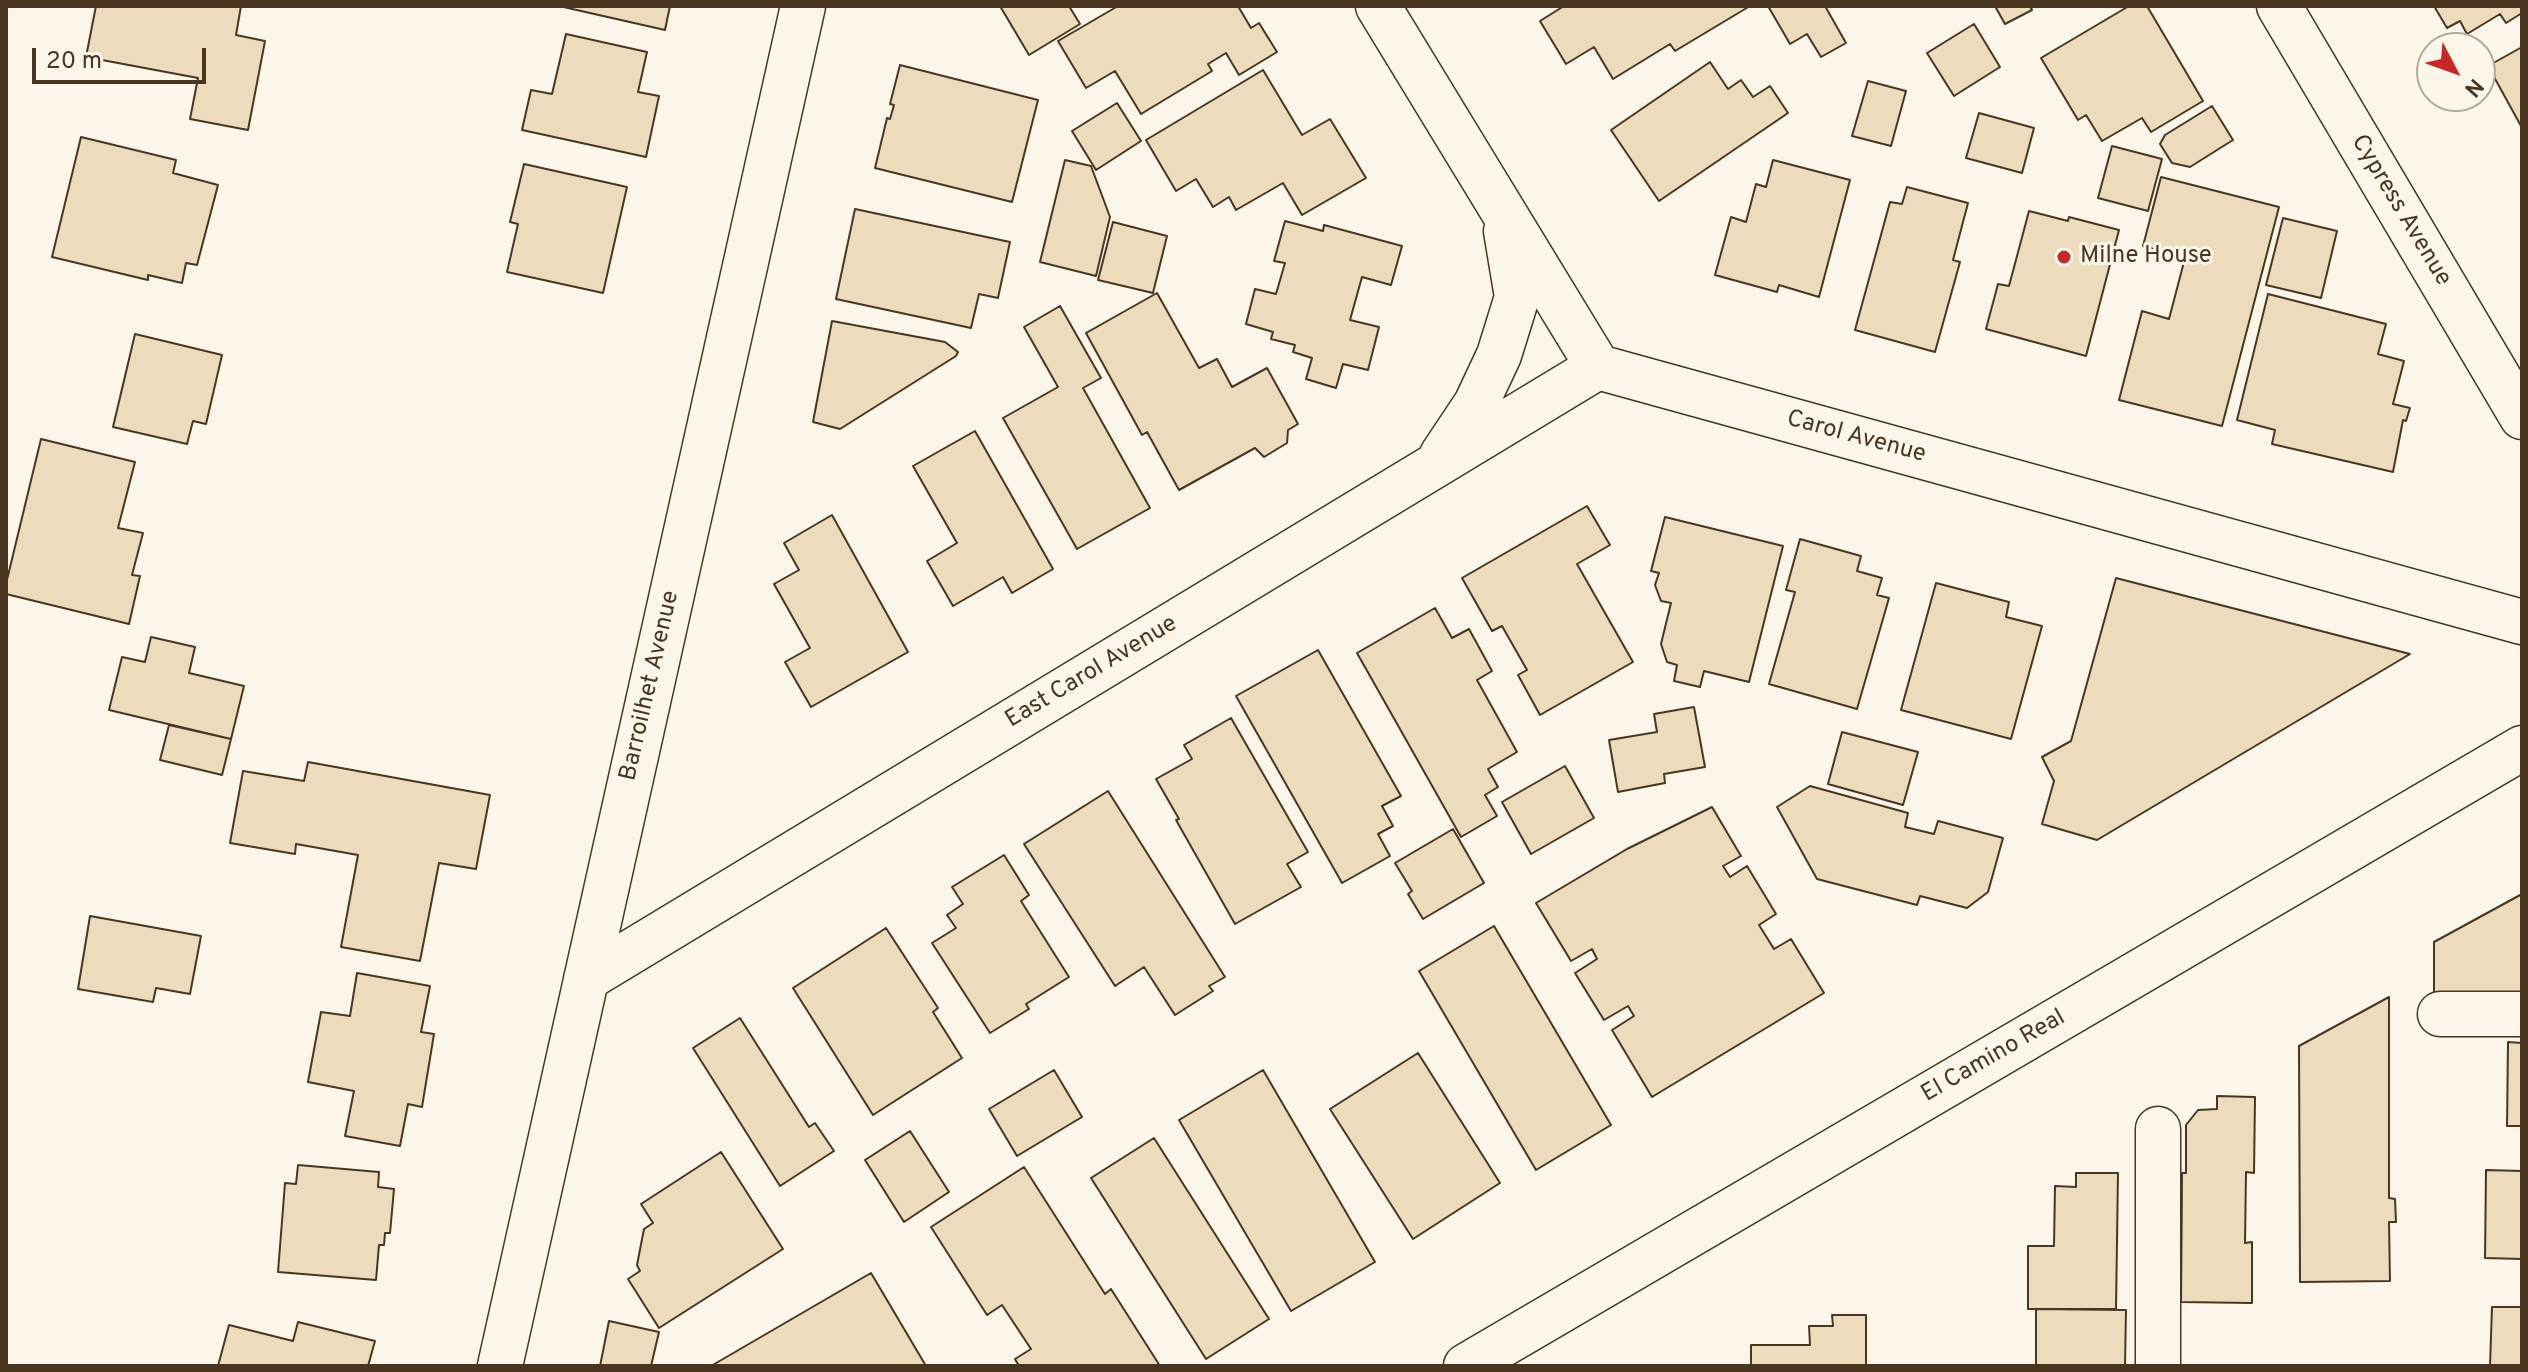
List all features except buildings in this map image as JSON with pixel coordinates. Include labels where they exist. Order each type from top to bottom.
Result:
[{"type":"street","name":"Barroilhet Avenue","points":[[500,1366],[803,6]]},
{"type":"street","points":[[1378,6],[1598,367]]},
{"type":"street","name":"Cypress Avenue","points":[[2279,6],[2522,417]]},
{"type":"street","points":[[1434,467],[1476,404],[1499,355],[1517,297],[1503,212]]},
{"type":"street","name":"East Carol Avenue","points":[[586,979],[1598,367]]},
{"type":"street","name":"Carol Avenue","points":[[1598,367],[2522,622]]},
{"type":"street","name":"El Camino Real","points":[[1466,1366],[2522,748]]},
{"type":"street","points":[[2440,1014],[2522,1014]]},
{"type":"street","points":[[2158,1129],[2158,1366]]},
{"type":"place","name":"Milne House","points":[[2064,257]]}]
